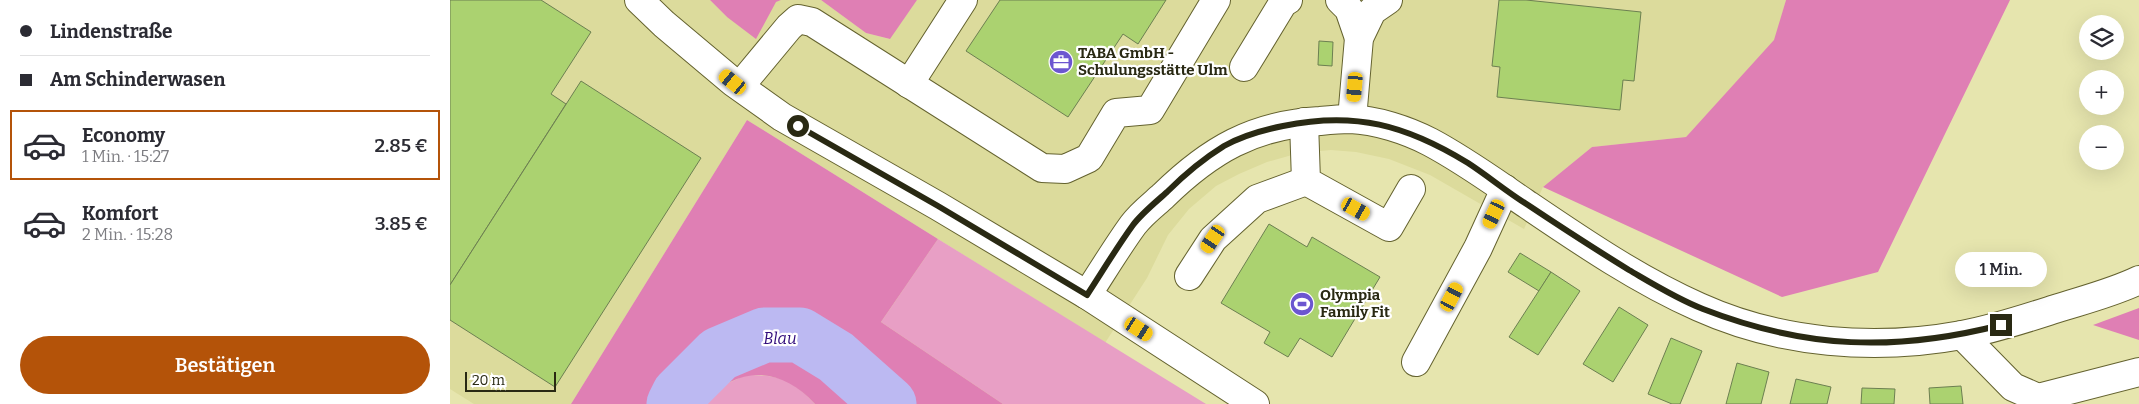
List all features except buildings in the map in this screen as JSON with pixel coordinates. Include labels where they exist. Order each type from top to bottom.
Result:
[{"type":"street","points":[[639,0],[664,24],[740,86],[782,117],[938,206],[1087,295],[1255,404]]},
{"type":"street","points":[[909,84],[963,0]]},
{"type":"street","points":[[740,86],[789,27],[798,19],[812,22],[1042,168],[1065,169],[1089,158],[1116,113],[1150,110],[1216,0]]},
{"type":"street","points":[[1244,67],[1283,3],[1288,0]]},
{"type":"street","points":[[1340,0],[1349,9],[1359,38]]},
{"type":"street","points":[[1352,119],[1359,38],[1372,11],[1388,0]]},
{"type":"street","points":[[1087,295],[1135,223],[1186,173],[1225,145],[1262,130],[1304,122],[1352,119],[1388,126],[1426,140],[1468,164],[1655,286],[1701,309],[1796,337],[1847,343],[1906,342],[1962,335],[2085,300],[2122,288],[2139,280]]},
{"type":"street","points":[[1304,122],[1306,181]]},
{"type":"street","points":[[1189,276],[1213,239],[1257,199],[1306,181],[1389,227],[1410,189]]},
{"type":"street","points":[[1416,362],[1478,248],[1505,189]]},
{"type":"street","points":[[1962,335],[2013,387],[2038,398],[2139,372]]},
{"type":"shaded area","points":[[450,0],[710,0],[727,17],[781,0],[821,0],[866,33],[889,39],[917,0],[1786,0],[1775,40],[1686,137],[1592,147],[1543,187],[1524,229],[1430,175],[1389,159],[1356,152],[1331,150],[1299,153],[1267,162],[1239,174],[1216,186],[1189,209],[1168,235],[1147,278],[1105,343],[747,120],[571,404],[474,404],[450,389]]},
{"type":"shaded area","points":[[710,0],[781,0],[776,2],[756,39],[727,17]]},
{"type":"shaded area","points":[[821,0],[917,0],[890,39],[866,33]]},
{"type":"shaded area","points":[[1786,0],[2010,0],[1878,272],[1782,297],[1543,187],[1592,147],[1686,137],[1774,40]]},
{"type":"shaded area","points":[[747,120],[938,239],[881,322],[1003,404],[815,404],[788,383],[774,377],[760,375],[745,377],[731,382],[717,391],[704,404],[571,404]]},
{"type":"shaded area","points":[[938,239],[1206,404],[1003,404],[881,322]]},
{"type":"shaded area","points":[[2139,308],[2139,340],[2093,325]]},
{"type":"shaded area","points":[[746,375],[767,376],[784,380],[799,389],[815,404],[704,404],[726,384]]},
{"type":"waterway","name":"Blau","points":[[674,404],[679,394],[719,354],[764,335],[800,335],[836,357],[889,404]]},
{"type":"place","name":"TABA GmbH - Schulungsstätte Ulm","points":[[1061,62]]},
{"type":"place","name":"Olympia Family Fit","points":[[1302,304]]},
{"type":"route","points":[[798,126],[938,206],[1087,295],[1135,223],[1186,173],[1225,145],[1262,130],[1304,122],[1352,119],[1388,126],[1426,140],[1468,164],[1527,205],[1655,286],[1701,309],[1748,324],[1796,337],[1847,343],[1906,342],[1962,335],[2001,325]]}]
